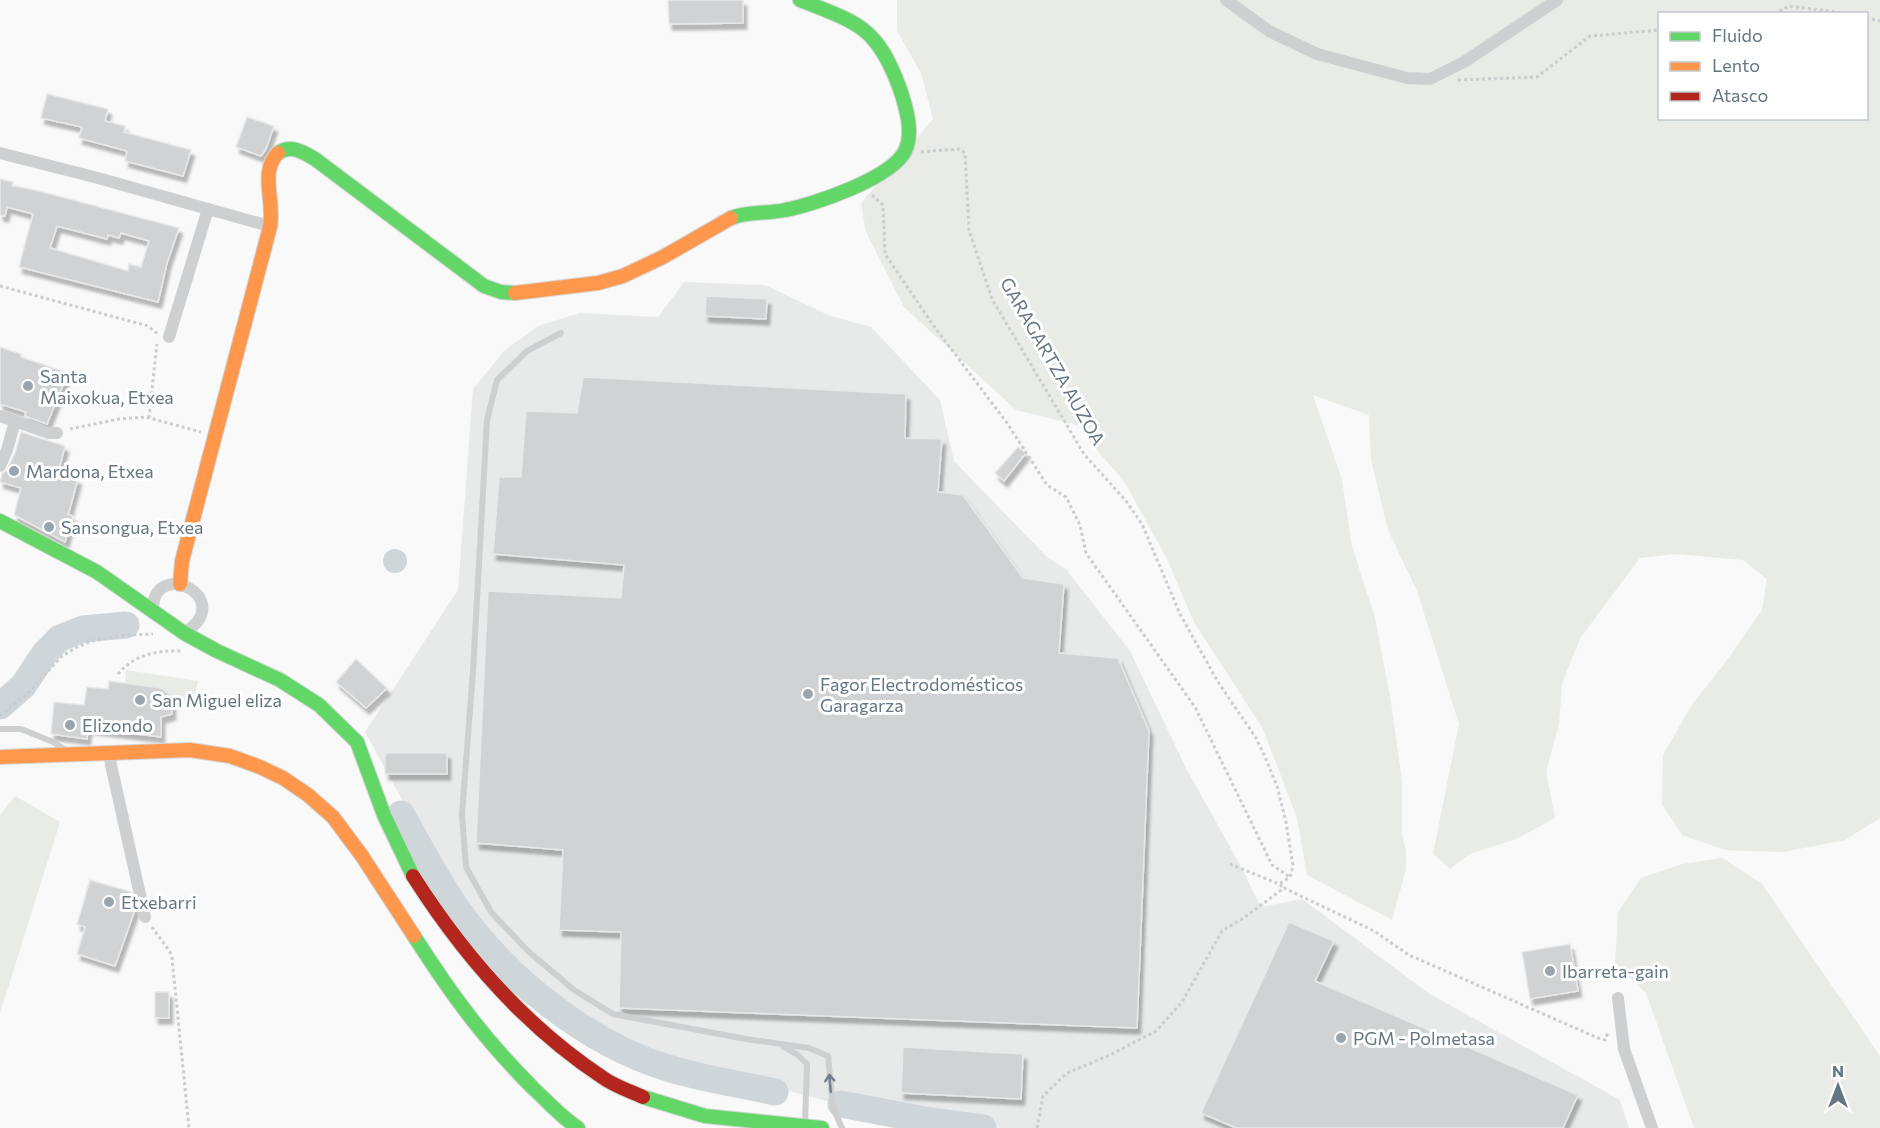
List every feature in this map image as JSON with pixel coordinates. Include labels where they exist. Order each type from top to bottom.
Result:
[{"type":"street","points":[[180,584],[182,561],[245,328],[269,226],[272,208],[267,182],[268,169],[275,157],[285,148],[297,148],[357,190],[484,286],[510,294],[605,281],[650,262],[739,215],[796,208],[826,199],[860,184],[901,158],[906,149],[908,137],[906,108],[895,74],[883,51],[869,33],[852,20],[800,0]]},
{"type":"street","points":[[1226,0],[1269,31],[1317,54],[1407,78],[1430,80],[1464,62],[1557,0]]},
{"type":"street","points":[[0,153],[99,178],[269,226]]},
{"type":"street","points":[[169,337],[208,209]]},
{"type":"street","points":[[0,416],[49,433],[57,433]]},
{"type":"street","points":[[0,466],[15,421]]},
{"type":"street","points":[[0,521],[97,573],[184,633],[280,680],[320,705],[357,742],[384,815],[412,875],[441,920],[511,1001],[567,1052],[604,1079],[649,1100],[705,1116],[822,1128]]},
{"type":"street","points":[[153,613],[153,601],[158,590],[166,585],[180,584],[198,593],[202,602],[200,617],[196,625],[184,633]]},
{"type":"street","points":[[0,757],[190,750],[230,756],[283,778],[308,795],[333,817],[362,856],[452,995],[479,1030],[506,1061],[566,1120],[578,1128]]},
{"type":"street","points":[[110,752],[145,917]]},
{"type":"street","points":[[1618,998],[1624,1049],[1652,1128]]},
{"type":"lane","points":[[561,333],[527,351],[497,380],[487,420],[473,671],[462,814],[466,867],[491,912],[528,951],[573,990],[613,1014],[809,1048],[828,1056],[833,1108],[842,1128]]},
{"type":"lane","points":[[0,729],[21,729],[53,742],[71,754]]},
{"type":"lane","points":[[781,1044],[807,1064],[805,1126]]},
{"type":"path","points":[[1778,12],[1789,6],[1836,12]]},
{"type":"path","points":[[1436,77],[1468,81],[1537,77],[1590,36],[1658,30]]},
{"type":"path","name":"GARAGARTZA AUZOA","points":[[901,158],[944,149],[959,149],[965,153],[969,230],[992,299],[1084,454],[1126,501],[1142,524],[1180,614],[1218,682],[1256,738],[1277,786],[1286,822],[1293,866],[1290,877]]},
{"type":"path","points":[[860,184],[882,205],[885,254],[933,325],[1007,423],[1047,484],[1066,497],[1080,525],[1086,553],[1195,707],[1272,865],[1290,877],[1279,884]]},
{"type":"path","points":[[0,286],[148,326],[156,333],[158,346],[149,418]]},
{"type":"path","points":[[57,433],[119,419],[149,418],[215,436]]},
{"type":"path","points":[[118,674],[129,662],[148,654],[185,651]]},
{"type":"path","points":[[1230,864],[1279,884],[1374,931],[1408,955],[1598,1038],[1605,1040],[1609,1026]]},
{"type":"path","points":[[1037,1128],[1043,1096],[1066,1073],[1110,1055],[1156,1031],[1182,1002],[1222,931],[1284,888]]},
{"type":"path","points":[[145,917],[172,958],[189,1128]]},
{"type":"shaded area","points":[[897,0],[1880,0],[1880,818],[1845,840],[1783,852],[1725,850],[1682,835],[1662,804],[1663,755],[1693,703],[1722,667],[1762,610],[1767,579],[1743,560],[1675,554],[1640,558],[1581,637],[1562,683],[1559,724],[1546,772],[1555,818],[1516,839],[1470,854],[1450,869],[1433,854],[1459,724],[1417,591],[1388,530],[1371,460],[1369,415],[1313,395],[1342,480],[1352,546],[1375,618],[1391,702],[1402,781],[1402,834],[1406,851],[1406,869],[1392,920],[1307,875],[1297,818],[1263,729],[1194,622],[1166,557],[1124,481],[1089,441],[1081,426],[1016,410],[904,307],[866,232],[861,203],[933,119],[921,73],[897,31]]},
{"type":"shaded area","points":[[684,282],[765,285],[828,315],[871,327],[940,400],[954,461],[1047,557],[1066,569],[1130,651],[1187,770],[1261,907],[1302,899],[1430,994],[1620,1100],[1629,1128],[929,1128],[722,1073],[587,1025],[489,936],[428,847],[365,732],[458,590],[473,389],[504,351],[538,326],[580,313],[658,317]]},
{"type":"shaded area","points":[[395,549],[404,552],[407,561],[404,570],[395,573],[386,570],[383,561],[386,552]]},
{"type":"shaded area","points":[[126,670],[198,681],[192,705],[172,703],[172,696],[161,688],[125,683]]},
{"type":"shaded area","points":[[15,796],[60,822],[0,1013],[0,815]]},
{"type":"shaded area","points":[[1722,858],[1762,884],[1880,1056],[1880,1128],[1694,1128],[1646,993],[1615,964],[1618,912],[1641,878],[1682,864]]},
{"type":"building","points":[[668,0],[743,0],[743,23],[669,24]]},
{"type":"building","points":[[47,94],[108,109],[105,121],[125,126],[124,132],[191,150],[183,176],[125,161],[127,151],[79,138],[82,127],[41,118]]},
{"type":"building","points":[[247,117],[274,126],[266,149],[261,156],[236,147]]},
{"type":"building","points":[[0,179],[13,182],[12,186],[179,228],[167,263],[158,302],[19,267],[33,214],[7,207],[5,216],[0,215]],"holes":[[[57,226],[107,239],[108,235],[119,238],[121,233],[149,241],[141,267],[129,264],[128,271],[50,248]]]},
{"type":"building","points":[[706,296],[767,299],[766,319],[705,316]]},
{"type":"building","points":[[0,347],[21,354],[21,357],[68,373],[47,424],[25,416],[26,412],[0,404]]},
{"type":"building","name":"Fagor Electrodomésticos Garagarza","points":[[583,377],[906,394],[905,438],[942,439],[938,492],[963,495],[1023,578],[1064,584],[1059,653],[1118,658],[1149,731],[1137,1028],[619,1008],[621,932],[559,930],[563,850],[476,843],[488,591],[621,598],[624,565],[493,554],[499,477],[521,477],[526,411],[577,413]]},
{"type":"building","points":[[21,432],[65,446],[58,473],[78,479],[68,515],[73,516],[65,542],[14,515],[21,488],[0,482],[2,474],[7,470],[15,453]]},
{"type":"building","points":[[1018,447],[1026,453],[1004,481],[995,473]]},
{"type":"building","points":[[356,659],[387,688],[366,708],[336,682]]},
{"type":"building","points":[[109,681],[161,688],[172,696],[172,714],[161,717],[161,737],[88,728],[87,739],[51,734],[54,702],[84,705],[87,687],[108,689]]},
{"type":"building","points":[[385,753],[447,753],[447,774],[385,774]]},
{"type":"building","name":"Etxebarri","points":[[90,880],[131,892],[135,910],[115,966],[77,954],[85,927],[77,924]]},
{"type":"building","name":"PGM - Polmetasa","points":[[1289,922],[1334,941],[1315,981],[1578,1095],[1563,1128],[1236,1128],[1201,1113]]},
{"type":"building","name":"Ibarreta-gain","points":[[1570,944],[1578,991],[1530,999],[1522,952]]},
{"type":"building","points":[[155,992],[169,992],[169,1018],[155,1018]]},
{"type":"building","points":[[903,1047],[1023,1054],[1021,1099],[901,1093]]},
{"type":"waterway","points":[[0,706],[23,686],[45,653],[60,638],[83,629],[126,625]]},
{"type":"waterway","points":[[401,814],[457,909],[499,959],[550,1005],[608,1043],[638,1057],[694,1075],[775,1092]]},
{"type":"waterway","points":[[841,1104],[930,1121],[983,1128]]},
{"type":"traffic: fast","points":[[731,218],[744,214],[798,207],[851,189],[885,171],[897,161],[908,144],[909,128],[905,104],[891,68],[874,39],[851,22],[800,0]]},
{"type":"traffic: fast","points":[[278,153],[292,149],[315,159],[484,286],[501,292],[515,293]]},
{"type":"traffic: fast","points":[[0,521],[97,572],[184,633],[280,680],[319,705],[357,742],[384,815],[413,876]]},
{"type":"traffic: fast","points":[[414,936],[455,997],[499,1052],[533,1088],[578,1128]]},
{"type":"traffic: fast","points":[[643,1097],[705,1116],[822,1128]]},
{"type":"traffic: slow","points":[[180,584],[182,561],[270,227],[271,207],[268,178],[272,161],[278,153]]},
{"type":"traffic: slow","points":[[515,293],[598,283],[623,276],[663,257],[731,218]]},
{"type":"traffic: slow","points":[[0,757],[190,750],[230,756],[260,767],[283,778],[308,795],[333,817],[362,856],[414,936]]},
{"type":"traffic: jam","points":[[413,876],[452,933],[521,1011],[547,1035],[602,1077],[643,1097]]},
{"type":"place","name":"Santa Maixokua, Etxea","points":[[28,386]]},
{"type":"place","name":"Mardona, Etxea","points":[[14,471]]},
{"type":"place","name":"Sansongua, Etxea","points":[[49,527]]},
{"type":"place","name":"Fagor Electrodomésticos Garagarza","points":[[808,694]]},
{"type":"place","name":"San Miguel eliza","points":[[140,700]]},
{"type":"place","name":"Elizondo","points":[[70,725]]},
{"type":"place","name":"Etxebarri","points":[[109,902]]},
{"type":"place","name":"Ibarreta-gain","points":[[1550,971]]},
{"type":"place","name":"PGM - Polmetasa","points":[[1341,1038]]}]
